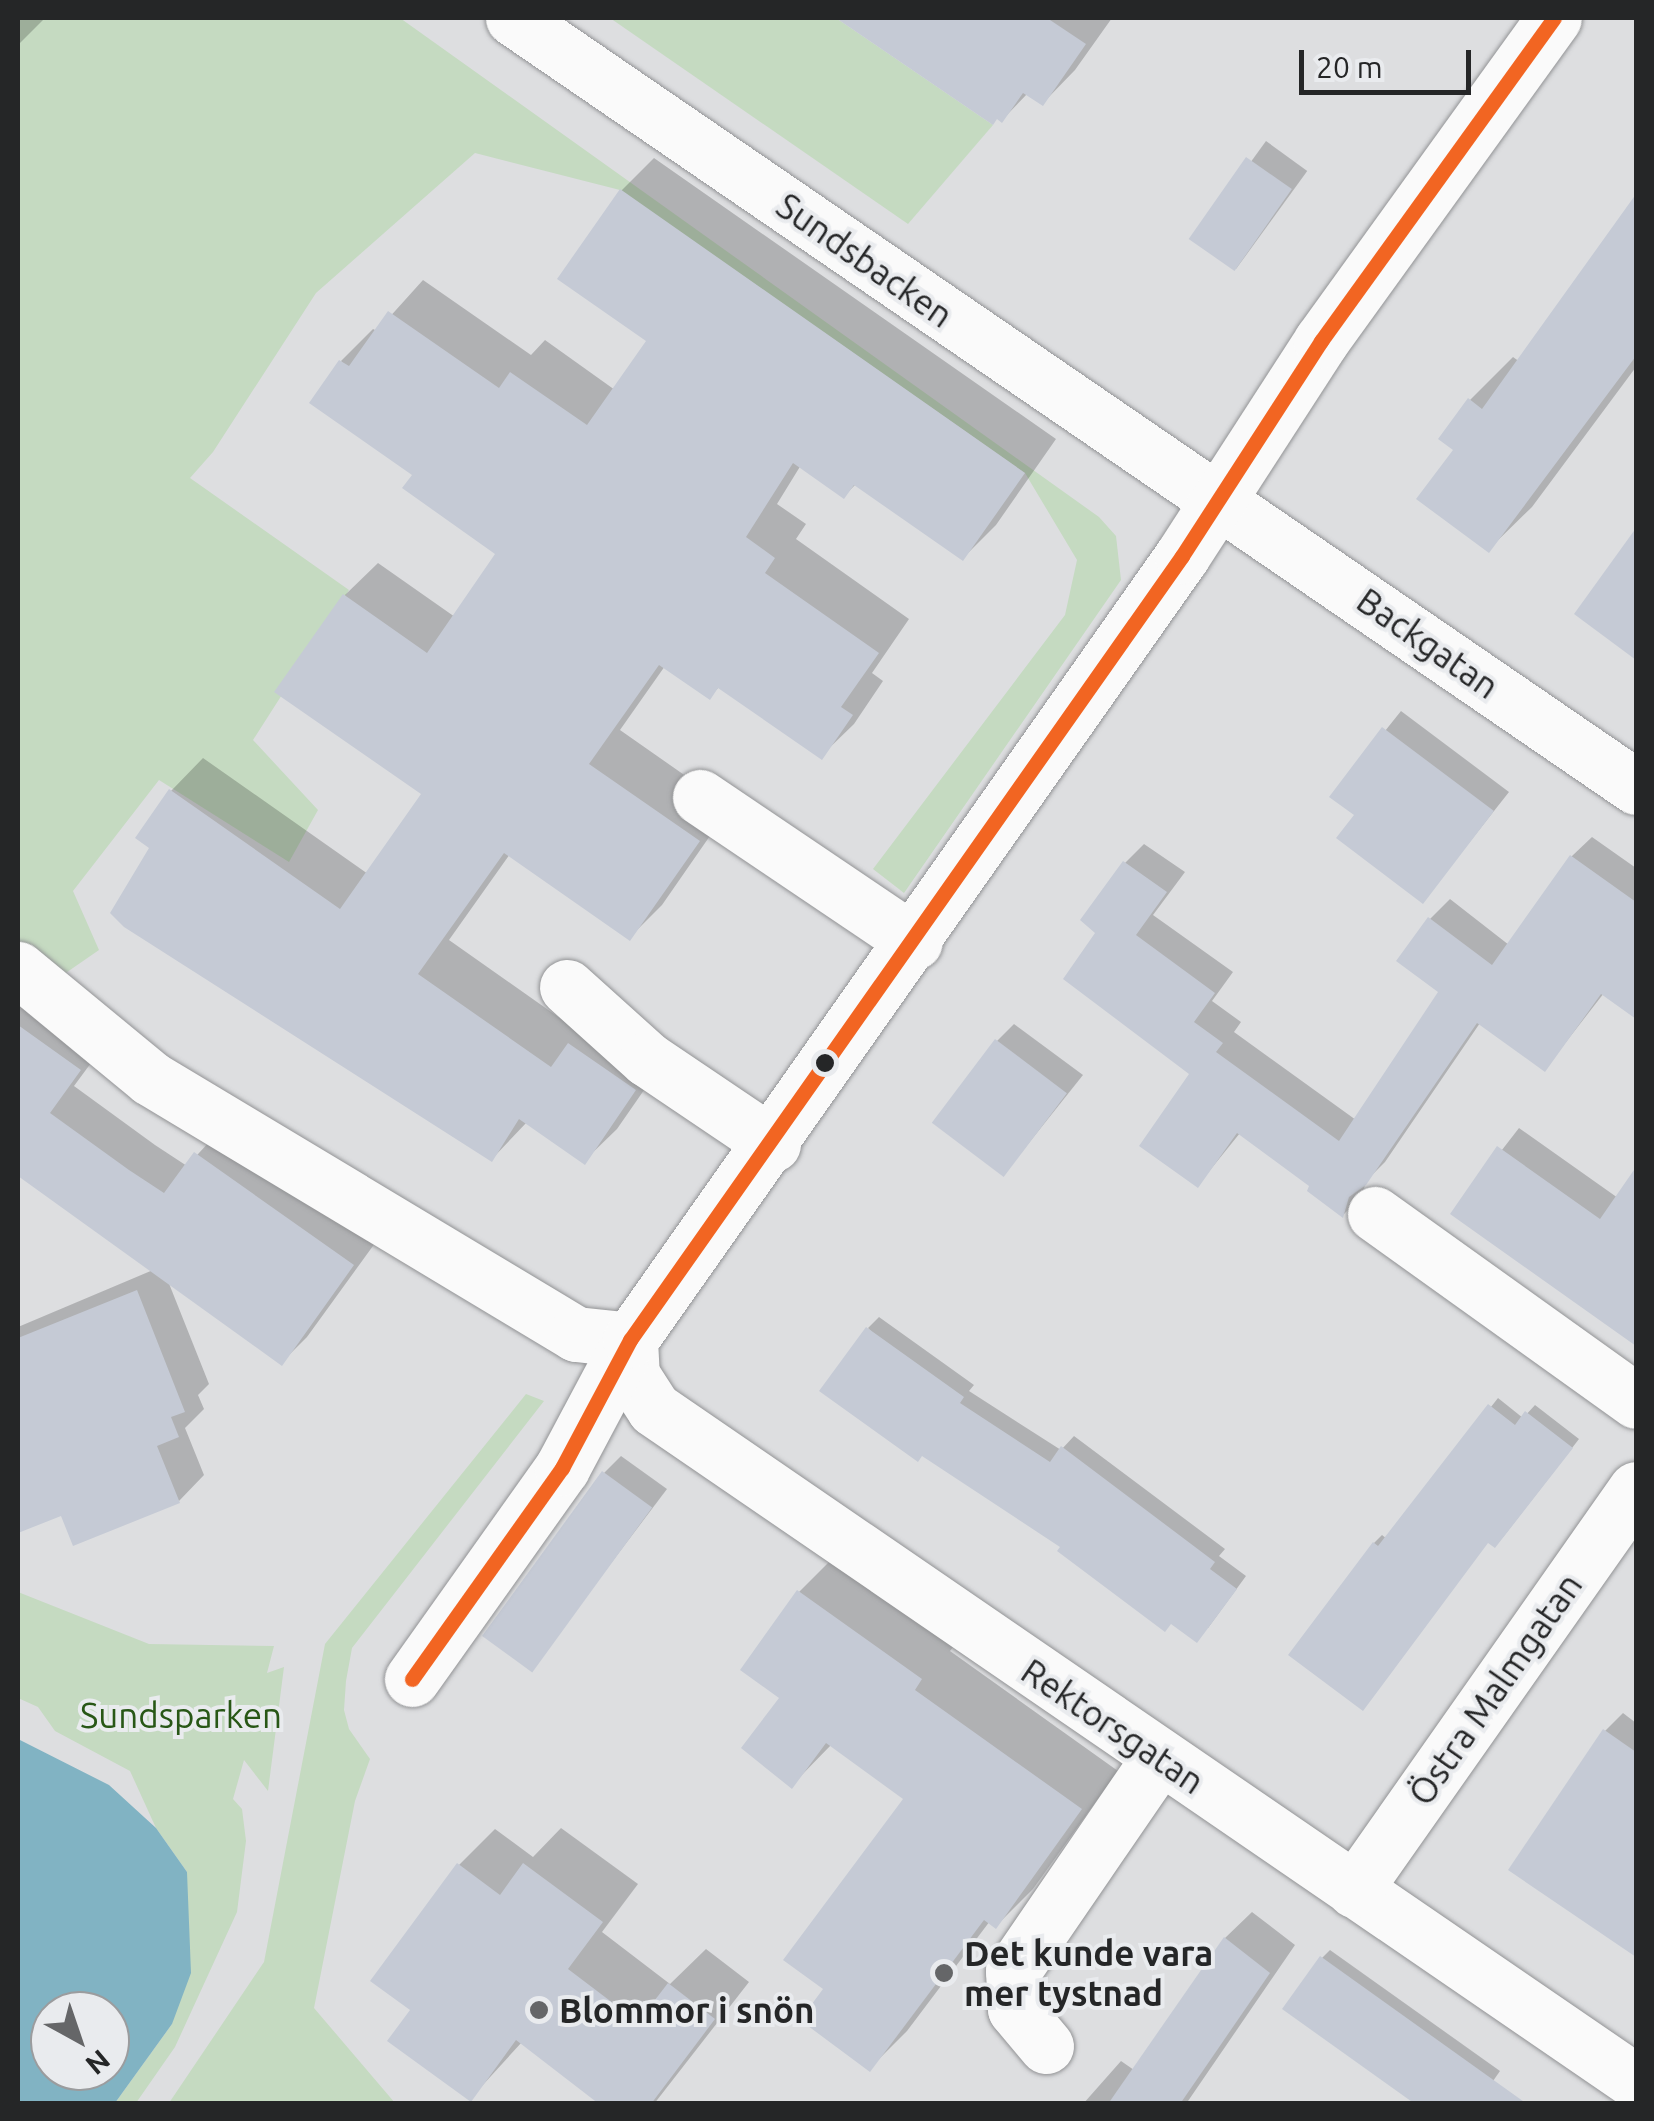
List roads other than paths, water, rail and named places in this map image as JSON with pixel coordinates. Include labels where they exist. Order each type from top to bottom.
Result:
[{"type":"street","name":"Sundsbacken","points":[[513,18],[1218,500]]},
{"type":"street","points":[[412,1679],[562,1468],[630,1340],[915,942],[1218,500],[1321,341],[1554,18]]},
{"type":"street","name":"Backgatan","points":[[1218,500],[1636,787]]},
{"type":"street","points":[[700,797],[915,942]]},
{"type":"street","points":[[18,969],[150,1078],[576,1334],[630,1340]]},
{"type":"street","points":[[566,988],[647,1059],[772,1144]]},
{"type":"street","points":[[1374,1214],[1636,1401]]},
{"type":"street","name":"Rektorsgatan","points":[[630,1340],[632,1375],[654,1409],[1636,2082]]},
{"type":"street","name":"Östra Malmgatan","points":[[1354,1890],[1636,1488]]},
{"type":"street","points":[[1046,2046],[1015,2009],[1013,1971],[1159,1758]]},
{"type":"water","points":[[18,1739],[109,1785],[156,1828],[187,1872],[191,1973],[172,2024],[130,2082],[130,1991],[30,1991],[30,2091],[124,2091],[115,2103],[18,2103]]},
{"type":"place","name":"Det kunde vara mer tystnad","points":[[944,1973]]},
{"type":"place","name":"Blommor i snön","points":[[539,2010]]},
{"type":"park label","name":"Sundsparken","points":[[181,1715]]}]
